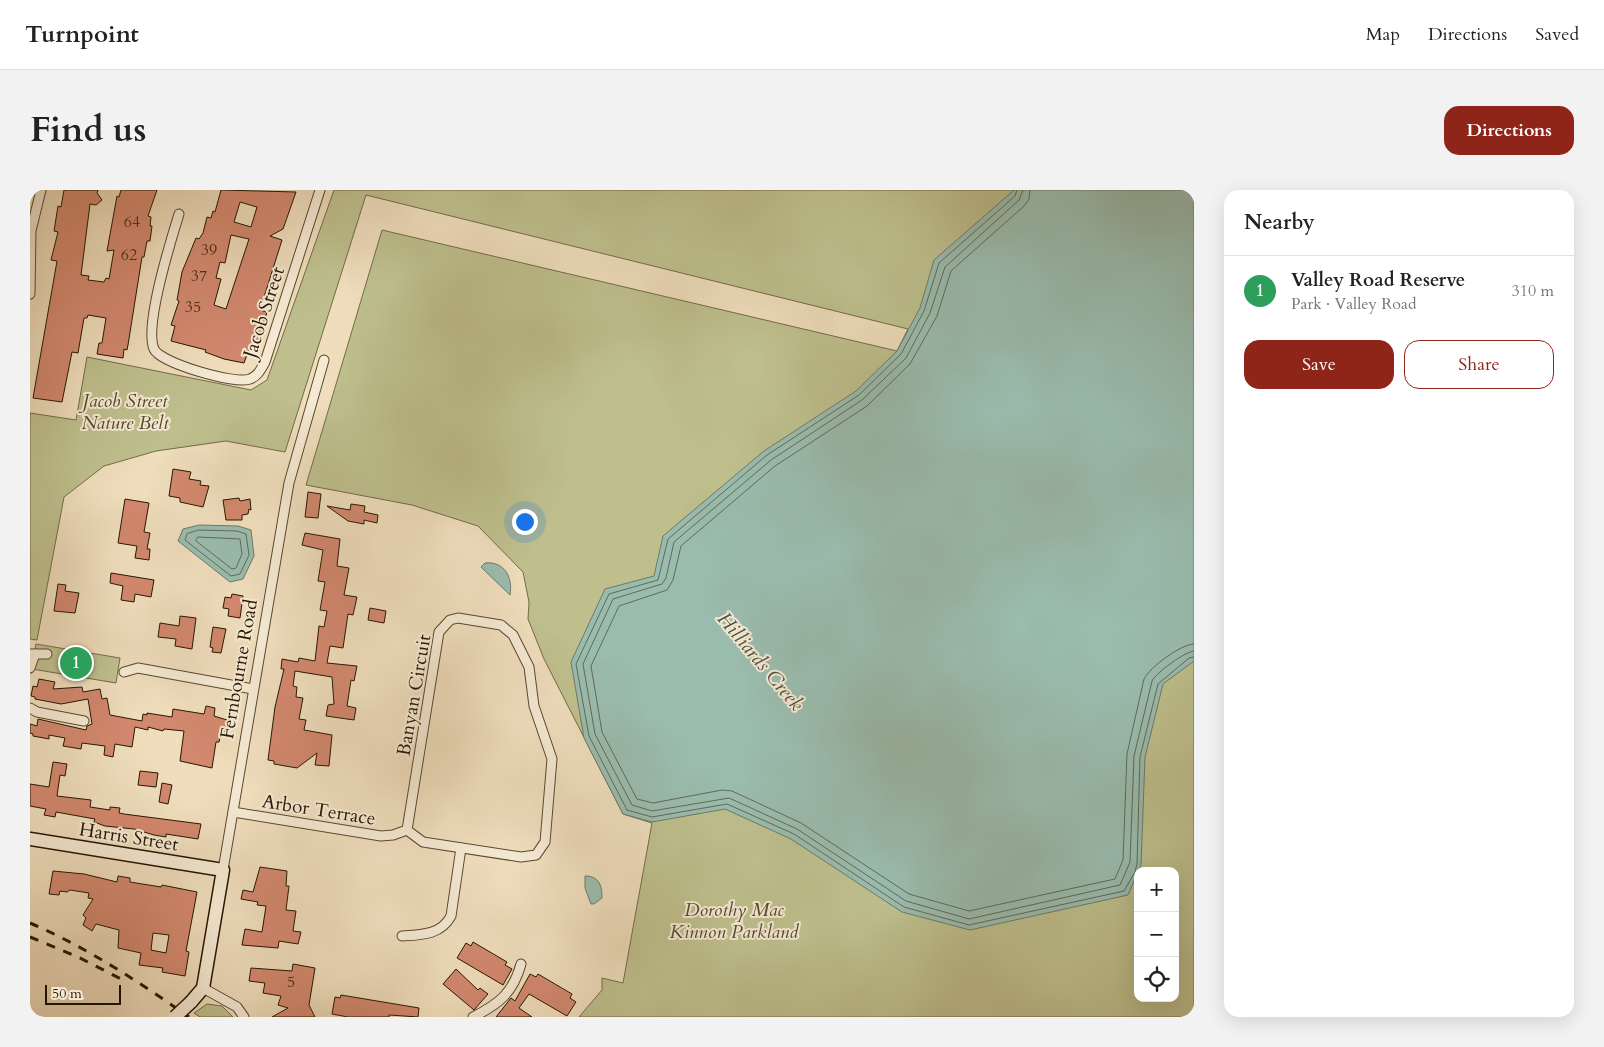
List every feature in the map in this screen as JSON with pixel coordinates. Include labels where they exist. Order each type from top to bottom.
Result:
[{"type":"street","points":[[30,294],[31,231],[41,190]]},
{"type":"street","name":"Jacob Street","points":[[179,214],[160,276],[152,334],[154,349],[160,356],[171,362],[234,381],[249,380],[258,374],[265,362],[320,190]]},
{"type":"street","name":"Fernbourne Road","points":[[203,988],[289,483],[324,360]]},
{"type":"street","name":"Banyan Circuit","points":[[407,830],[438,632],[450,620],[458,618],[501,625],[512,635],[529,667],[534,706],[552,759],[545,842],[536,855],[525,858],[461,848]]},
{"type":"street","points":[[30,668],[33,654],[47,654]]},
{"type":"street","points":[[124,672],[138,668],[253,689]]},
{"type":"street","points":[[30,708],[37,712],[84,721]]},
{"type":"street","name":"Arbor Terrace","points":[[233,812],[381,836],[407,830]]},
{"type":"street","points":[[402,936],[427,934],[439,930],[447,923],[451,916],[461,848],[424,842],[407,830]]},
{"type":"street","name":"Harris Street","points":[[30,839],[223,870]]},
{"type":"street","points":[[473,1017],[492,1007],[507,994],[516,981],[521,964]]},
{"type":"street","points":[[175,1017],[203,988],[237,1007],[244,1017]]},
{"type":"green space","points":[[334,190],[1194,190],[1194,1017],[579,1017],[602,990],[602,978],[623,983],[652,823],[623,814],[544,659],[528,619],[529,602],[523,572],[478,526],[412,505],[306,485],[382,230],[897,351],[908,329],[366,195],[285,452],[226,441],[156,451],[104,466],[64,497],[37,640],[30,639],[30,413],[76,420],[87,357],[251,390],[267,380]]},
{"type":"green space","points":[[36,644],[120,658],[116,683],[32,669]]},
{"type":"green space","points":[[207,1004],[222,1006],[233,1017],[200,1017],[194,1013]]},
{"type":"water","name":"Hilliards Creek","points":[[1014,190],[1194,190],[1194,661],[1163,684],[1145,757],[1141,865],[1140,867],[1134,867],[1134,881],[1128,895],[970,930],[902,912],[791,839],[725,809],[652,822],[623,814],[584,738],[571,662],[605,589],[654,576],[663,536],[764,451],[856,391],[897,351],[920,308],[934,260]]},
{"type":"water","points":[[199,525],[238,526],[251,530],[254,556],[243,579],[230,582],[178,541],[183,529]]},
{"type":"water","points":[[485,563],[498,565],[506,572],[509,577],[510,595],[481,567]]},
{"type":"water","points":[[585,876],[594,878],[600,885],[602,898],[594,904],[591,904],[585,888]]},
{"type":"building","points":[[64,190],[98,190],[97,193],[102,200],[96,205],[90,204],[81,275],[89,276],[88,280],[104,282],[106,278],[109,279],[114,250],[107,251],[117,196],[119,197],[121,190],[157,190],[148,216],[151,217],[150,226],[152,226],[150,241],[147,241],[144,257],[142,257],[127,350],[124,349],[123,358],[97,354],[99,343],[102,343],[106,318],[88,315],[87,318],[84,318],[78,353],[72,352],[62,402],[33,398],[57,261],[51,260],[58,232],[54,231],[58,206],[61,207]]},
{"type":"building","points":[[221,190],[296,192],[283,229],[270,236],[282,240],[260,310],[267,312],[262,328],[264,329],[257,346],[251,344],[244,363],[224,359],[205,352],[206,350],[171,341],[175,326],[171,325],[179,301],[177,300],[182,272],[196,238],[199,239],[203,233],[207,217],[211,218],[213,211],[215,212]],"holes":[[[240,202],[257,207],[251,227],[234,222]],[[231,235],[249,239],[226,309],[214,305],[221,279],[216,278],[220,262],[225,263]]]},
{"type":"building","points":[[173,469],[191,472],[189,479],[201,481],[200,485],[209,486],[203,507],[180,502],[180,498],[169,496]]},
{"type":"building","points":[[308,492],[321,494],[318,518],[305,517]]},
{"type":"building","points":[[239,498],[240,501],[250,499],[251,510],[249,509],[248,514],[242,515],[242,520],[226,520],[223,500]]},
{"type":"building","points":[[125,499],[149,503],[144,532],[150,533],[147,549],[150,549],[149,560],[135,558],[137,546],[118,543]]},
{"type":"building","points":[[351,504],[365,506],[364,512],[378,515],[377,523],[364,520],[364,524],[348,521],[327,506],[350,510]]},
{"type":"building","points":[[305,533],[340,539],[337,566],[349,568],[344,595],[357,597],[353,615],[348,614],[343,648],[330,646],[327,663],[357,666],[354,681],[351,680],[347,706],[356,708],[354,720],[326,716],[328,705],[334,704],[332,677],[295,671],[293,686],[297,687],[296,697],[303,698],[299,719],[306,720],[304,730],[332,735],[329,766],[315,765],[317,753],[297,768],[274,764],[274,761],[268,760],[275,707],[284,669],[281,669],[282,659],[298,662],[299,658],[315,661],[319,626],[324,627],[327,611],[320,610],[325,582],[318,581],[323,550],[302,545]]},
{"type":"building","points":[[111,573],[154,580],[151,597],[135,594],[134,602],[121,600],[123,586],[110,583]]},
{"type":"building","points":[[58,584],[66,585],[65,591],[79,593],[75,613],[54,611]]},
{"type":"building","points":[[232,594],[243,596],[240,618],[228,616],[229,609],[223,608],[225,597],[231,598]]},
{"type":"building","points":[[370,608],[386,611],[384,623],[368,620]]},
{"type":"building","points":[[180,616],[196,618],[192,649],[175,646],[176,639],[158,637],[160,623],[179,626]]},
{"type":"building","points":[[213,627],[226,629],[221,653],[212,652],[213,648],[210,647]]},
{"type":"building","points":[[39,679],[55,682],[53,689],[82,687],[83,692],[100,689],[102,699],[107,698],[110,715],[142,721],[143,714],[147,715],[147,713],[172,717],[173,709],[204,714],[206,706],[215,708],[214,716],[227,720],[225,731],[221,734],[219,742],[216,742],[212,768],[180,761],[184,731],[164,729],[163,731],[148,727],[148,730],[135,727],[132,747],[115,744],[113,757],[104,755],[105,746],[82,743],[81,749],[63,746],[65,738],[49,735],[49,739],[33,736],[30,733],[30,724],[37,726],[38,719],[86,730],[87,726],[92,724],[88,699],[61,704],[35,699],[35,697],[31,696],[33,686],[37,687]]},
{"type":"building","points":[[53,762],[67,764],[65,776],[60,775],[57,796],[91,800],[90,807],[110,810],[110,807],[120,808],[119,813],[124,814],[201,824],[198,839],[166,834],[166,837],[134,829],[105,826],[94,822],[95,819],[56,812],[55,817],[44,815],[46,809],[30,806],[30,784],[49,787]]},
{"type":"building","points":[[140,771],[158,773],[156,787],[138,785]]},
{"type":"building","points":[[162,783],[172,785],[168,804],[159,802]]},
{"type":"building","points":[[260,867],[287,871],[286,886],[289,886],[286,910],[296,911],[293,931],[301,932],[298,944],[279,941],[278,948],[242,945],[245,929],[262,932],[266,906],[257,905],[258,902],[241,899],[243,890],[253,892]]},
{"type":"building","points":[[53,871],[84,874],[117,882],[118,876],[130,878],[130,882],[161,887],[162,885],[197,892],[186,951],[189,952],[185,976],[162,972],[163,968],[139,965],[141,953],[118,948],[119,930],[96,924],[92,931],[83,925],[86,918],[83,915],[93,899],[88,898],[89,893],[70,890],[67,892],[60,891],[59,895],[49,894]],"holes":[[[153,933],[169,935],[166,953],[151,950]]]},
{"type":"building","points":[[473,942],[507,962],[505,965],[512,969],[503,985],[457,958],[466,943],[471,946]]},
{"type":"building","points":[[293,964],[315,968],[309,1005],[315,1017],[272,1017],[288,1008],[278,1005],[281,996],[263,993],[265,983],[249,981],[251,968],[292,971]]},
{"type":"building","points":[[456,969],[478,990],[480,988],[488,994],[474,1010],[443,984]]},
{"type":"building","points":[[530,974],[536,977],[538,974],[572,994],[570,998],[576,1002],[567,1016],[529,994],[519,1008],[532,1017],[496,1017],[511,998],[515,1001]]},
{"type":"building","points":[[341,995],[419,1008],[418,1017],[389,1015],[389,1017],[348,1017],[332,1014],[335,997],[340,998]]},
{"type":"railway","points":[[30,923],[51,932],[112,966],[189,1017]]},
{"type":"railway","points":[[30,937],[78,957],[121,979]]},
{"type":"place","name":"Valley Road Reserve","points":[[76,663]]},
{"type":"park label","name":"Jacob Street Nature Belt","points":[[125,411]]},
{"type":"park label","name":"Dorothy Mac Kinnon Parkland","points":[[734,920]]}]
